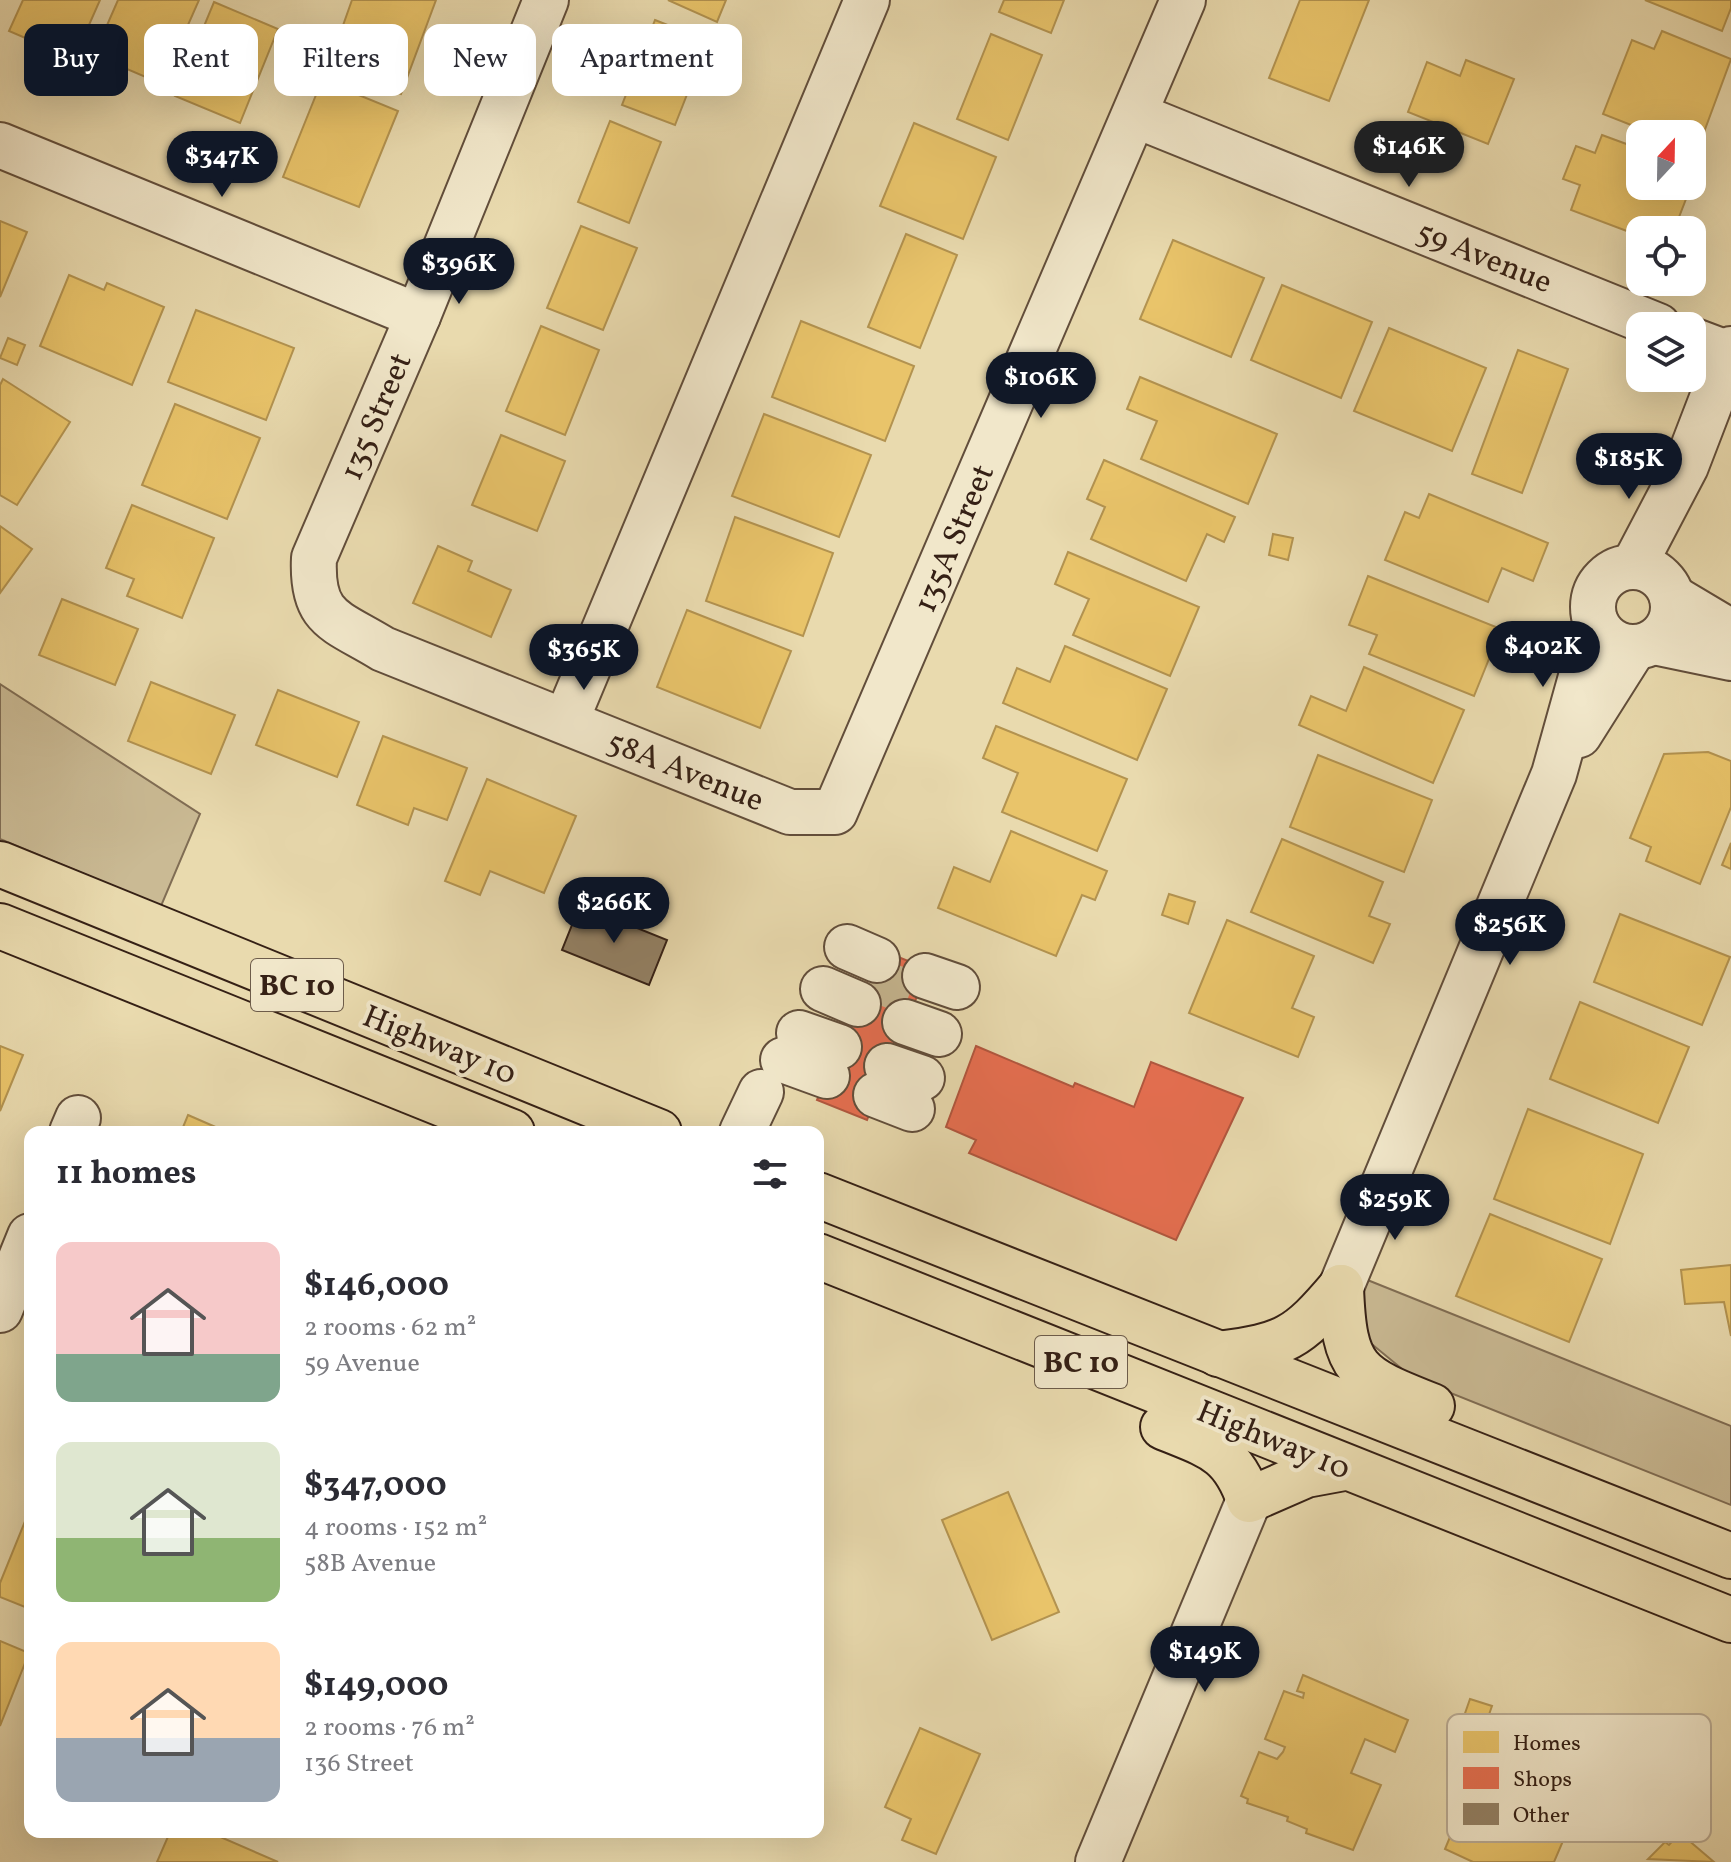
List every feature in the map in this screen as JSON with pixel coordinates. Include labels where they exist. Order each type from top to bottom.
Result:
[{"type":"highway","name":"Highway 10","points":[[0,864],[644,1126]]},
{"type":"highway","name":"Highway 10","points":[[0,926],[497,1126]]},
{"type":"highway","name":"Highway 10","points":[[824,1197],[1731,1556]]},
{"type":"highway","name":"Highway 10","points":[[824,1258],[1731,1620]]},
{"type":"highway","points":[[824,1286],[1217,1449],[1233,1464],[1249,1500],[1306,1475],[1344,1468]]},
{"type":"highway","points":[[1218,1354],[1283,1342],[1313,1320],[1341,1287]]},
{"type":"highway","points":[[1341,1287],[1342,1332],[1348,1352],[1359,1369],[1378,1385],[1731,1526]]},
{"type":"street","name":"135 Street","points":[[322,612],[312,587],[314,558],[418,316],[546,0]]},
{"type":"street","points":[[566,721],[867,0]]},
{"type":"street","name":"135A Street","points":[[835,812],[1183,0]]},
{"type":"street","name":"59 Avenue","points":[[1135,115],[1626,313]]},
{"type":"street","points":[[0,145],[418,316]]},
{"type":"street","points":[[1554,774],[1644,645],[1671,623],[1658,583],[1717,347]]},
{"type":"street","points":[[1731,632],[1658,583],[1620,569],[1600,585],[1593,610],[1596,623],[1611,641],[1731,658]]},
{"type":"street","name":"58A Avenue","points":[[322,612],[383,649],[790,812],[835,812]]},
{"type":"street","points":[[1341,1287],[1554,774],[1596,623]]},
{"type":"street","points":[[747,1126],[802,1062]]},
{"type":"street","points":[[0,1310],[24,1251]]},
{"type":"street","points":[[1098,1862],[1249,1500]]},
{"type":"shaded area","points":[[0,684],[200,814],[161,906],[0,839]]},
{"type":"shaded area","points":[[1360,1277],[1731,1426],[1731,1505],[1413,1378],[1368,1341]]},
{"type":"building: Homes","points":[[23,0],[100,0],[89,24],[24,24],[24,37],[9,31]]},
{"type":"building: Homes","points":[[118,0],[199,0],[188,24],[144,24],[144,76],[128,70],[128,24],[108,24]]},
{"type":"building: Homes","points":[[352,0],[436,0],[427,24],[424,24],[424,32],[408,75],[408,24],[344,24]]},
{"type":"building: Homes","points":[[668,0],[726,0],[717,22]]},
{"type":"building: Homes","points":[[1004,0],[1064,0],[1051,33],[999,12]]},
{"type":"building: Homes","points":[[1300,0],[1369,0],[1329,101],[1269,78]]},
{"type":"building: Homes","points":[[1645,0],[1731,0],[1731,8],[1722,31]]},
{"type":"building: Homes","points":[[214,2],[274,27],[274,39],[258,78],[258,24],[205,24]]},
{"type":"building: Homes","points":[[1662,31],[1731,59],[1706,127],[1706,120],[1626,120],[1626,123],[1603,114],[1632,40],[1654,49]]},
{"type":"building: Homes","points":[[991,34],[1042,55],[1008,140],[957,119]]},
{"type":"building: Homes","points":[[1466,60],[1514,79],[1488,144],[1408,112],[1427,62],[1460,76]]},
{"type":"building: Homes","points":[[175,96],[251,96],[240,123]]},
{"type":"building: Homes","points":[[316,96],[361,96],[398,111],[359,207],[283,177]]},
{"type":"building: Homes","points":[[625,96],[686,96],[675,125],[622,105]]},
{"type":"building: Homes","points":[[610,121],[661,142],[629,223],[578,202]]},
{"type":"building: Homes","points":[[914,123],[996,157],[963,239],[880,206]]},
{"type":"building: Homes","points":[[1602,135],[1626,144],[1626,200],[1686,200],[1679,216],[1626,216],[1626,231],[1571,210],[1580,185],[1563,179],[1576,146],[1595,153]]},
{"type":"building: Homes","points":[[0,221],[27,232],[0,297]]},
{"type":"building: Homes","points":[[581,226],[637,248],[603,330],[547,308]]},
{"type":"building: Homes","points":[[906,234],[957,255],[920,348],[868,327]]},
{"type":"building: Homes","points":[[1173,240],[1264,278],[1231,357],[1140,319]]},
{"type":"building: Homes","points":[[69,275],[104,290],[107,283],[164,307],[132,385],[40,346]]},
{"type":"building: Homes","points":[[1282,285],[1372,322],[1341,398],[1251,360]]},
{"type":"building: Homes","points":[[196,310],[294,348],[266,420],[168,382]]},
{"type":"building: Homes","points":[[801,321],[914,366],[885,441],[772,397]]},
{"type":"building: Homes","points":[[541,326],[599,350],[565,435],[506,411]]},
{"type":"building: Homes","points":[[1389,328],[1486,368],[1452,451],[1354,411]]},
{"type":"building: Homes","points":[[8,338],[25,345],[17,365],[0,358]]},
{"type":"building: Homes","points":[[1518,350],[1568,369],[1522,493],[1472,474]]},
{"type":"building: Homes","points":[[1140,377],[1277,434],[1248,504],[1141,459],[1157,421],[1127,409]]},
{"type":"building: Homes","points":[[3,379],[70,422],[17,505],[0,495],[0,385]]},
{"type":"building: Homes","points":[[175,404],[260,438],[227,519],[142,485]]},
{"type":"building: Homes","points":[[764,414],[871,455],[839,537],[732,496]]},
{"type":"building: Homes","points":[[501,435],[565,461],[537,531],[472,505]]},
{"type":"building: Homes","points":[[1104,460],[1235,517],[1224,542],[1207,534],[1186,581],[1091,539],[1105,507],[1087,499]]},
{"type":"building: Homes","points":[[1429,494],[1548,543],[1533,581],[1502,568],[1488,602],[1385,560],[1405,512],[1419,518]]},
{"type":"building: Homes","points":[[132,505],[214,538],[182,618],[127,596],[134,579],[106,568]]},
{"type":"building: Homes","points":[[735,517],[833,553],[803,636],[706,601]]},
{"type":"building: Homes","points":[[0,526],[32,549],[0,593]]},
{"type":"building: Homes","points":[[1273,534],[1293,538],[1288,560],[1269,555]]},
{"type":"building: Homes","points":[[438,546],[472,561],[468,571],[511,590],[491,637],[413,603]]},
{"type":"building: Homes","points":[[1068,552],[1199,607],[1170,676],[1073,635],[1089,599],[1055,584]]},
{"type":"building: Homes","points":[[1368,576],[1501,629],[1474,696],[1369,654],[1377,635],[1349,625]]},
{"type":"building: Homes","points":[[62,599],[138,629],[115,685],[39,655]]},
{"type":"building: Homes","points":[[687,610],[791,651],[760,728],[657,687]]},
{"type":"building: Homes","points":[[1065,646],[1167,689],[1137,760],[1003,703],[1017,668],[1050,682]]},
{"type":"building: Homes","points":[[1364,667],[1464,710],[1433,783],[1299,725],[1311,696],[1346,711]]},
{"type":"building: Homes","points":[[151,682],[235,715],[211,774],[128,741]]},
{"type":"building: Homes","points":[[278,690],[359,722],[337,777],[256,745]]},
{"type":"building: Homes","points":[[996,726],[1127,779],[1097,851],[1002,812],[1018,773],[983,758]]},
{"type":"building: Homes","points":[[383,736],[467,768],[447,820],[414,808],[408,825],[357,805]]},
{"type":"building: Homes","points":[[1708,752],[1731,761],[1731,807],[1700,884],[1646,861],[1651,847],[1630,838],[1664,754]]},
{"type":"building: Homes","points":[[1318,755],[1432,800],[1404,872],[1290,827]]},
{"type":"building: Homes","points":[[487,779],[576,816],[544,893],[490,871],[480,895],[445,881]]},
{"type":"building: Homes","points":[[1011,831],[1107,871],[1095,900],[1082,895],[1056,956],[938,908],[954,867],[990,882]]},
{"type":"building: Homes","points":[[1282,839],[1383,882],[1369,916],[1390,924],[1373,963],[1251,912]]},
{"type":"building: Homes","points":[[1731,843],[1731,869],[1722,865]]},
{"type":"building: Homes","points":[[1169,894],[1195,902],[1188,924],[1162,915]]},
{"type":"building: Homes","points":[[1620,914],[1730,957],[1702,1025],[1594,982]]},
{"type":"building: Homes","points":[[1227,920],[1314,956],[1292,1008],[1314,1017],[1298,1057],[1189,1013]]},
{"type":"building: Homes","points":[[1580,1002],[1689,1047],[1658,1123],[1550,1079]]},
{"type":"building: Homes","points":[[0,1046],[23,1055],[0,1111]]},
{"type":"building: Homes","points":[[1528,1109],[1643,1154],[1610,1244],[1494,1199]]},
{"type":"building: Homes","points":[[188,1115],[213,1126],[183,1126]]},
{"type":"building: Homes","points":[[1490,1214],[1602,1259],[1569,1342],[1456,1296]]},
{"type":"building: Homes","points":[[1731,1265],[1731,1336],[1724,1302],[1685,1304],[1681,1270]]},
{"type":"building: Homes","points":[[1008,1492],[1059,1612],[992,1640],[942,1520]]},
{"type":"building: Homes","points":[[24,1524],[24,1607],[0,1597],[0,1583]]},
{"type":"building: Homes","points":[[0,1641],[24,1651],[24,1666],[0,1726]]},
{"type":"building: Homes","points":[[1303,1675],[1408,1720],[1395,1752],[1365,1739],[1351,1773],[1381,1785],[1353,1850],[1306,1833],[1307,1829],[1287,1821],[1288,1817],[1247,1803],[1248,1799],[1241,1796],[1259,1752],[1277,1759],[1283,1752],[1285,1747],[1265,1739],[1284,1691],[1303,1698],[1304,1693],[1297,1691]]},
{"type":"building: Homes","points":[[1470,1699],[1492,1706],[1489,1714],[1465,1714]]},
{"type":"building: Homes","points":[[920,1728],[980,1754],[936,1854],[902,1840],[911,1819],[885,1807]]},
{"type":"building: Homes","points":[[167,1838],[223,1838],[278,1862],[157,1862]]},
{"type":"building: Homes","points":[[1448,1842],[1563,1842],[1554,1862],[1473,1862],[1445,1849]]},
{"type":"building: Homes","points":[[1665,1842],[1669,1845],[1672,1842],[1691,1842],[1714,1862],[1648,1859]]},
{"type":"building: Shops","points":[[881,950],[928,969],[867,1120],[817,1100]]},
{"type":"building: Shops","points":[[976,1046],[1073,1087],[1075,1083],[1134,1107],[1151,1062],[1243,1098],[1176,1240],[969,1153],[976,1140],[946,1127]]},
{"type":"building: Other","points":[[580,905],[667,940],[649,985],[562,950]]},
{"type":"tunnel","points":[[869,977],[916,996]]}]
